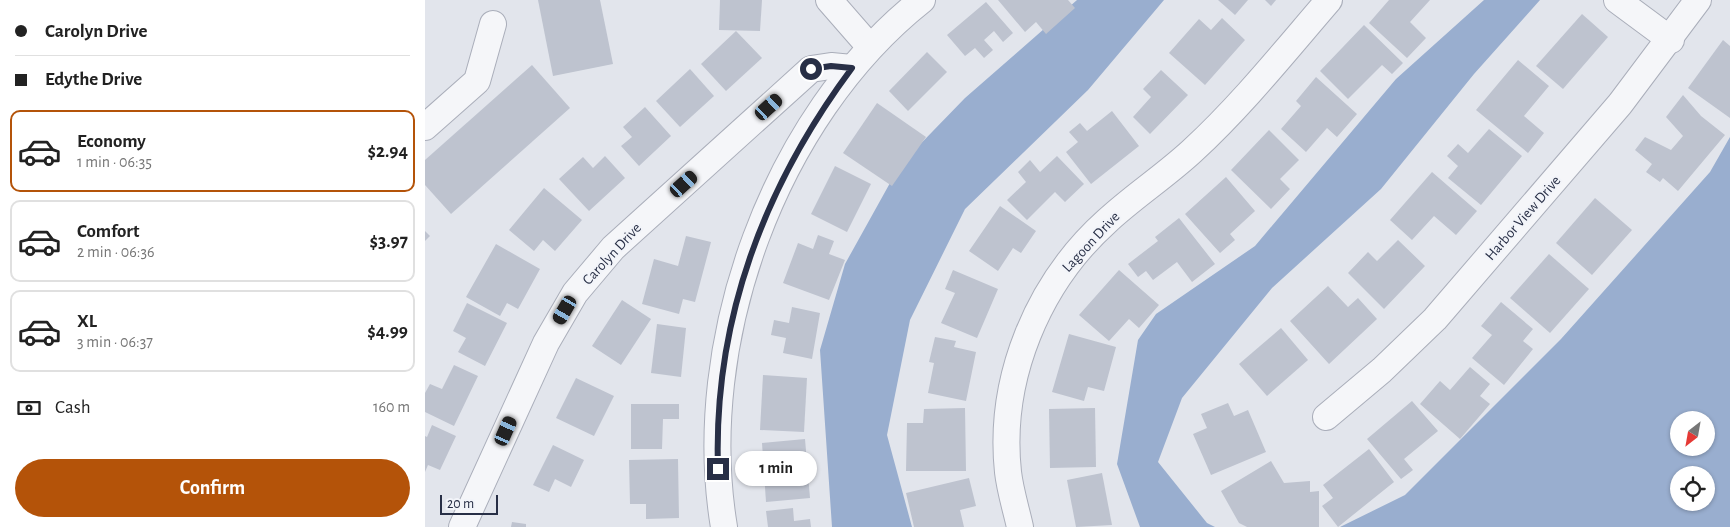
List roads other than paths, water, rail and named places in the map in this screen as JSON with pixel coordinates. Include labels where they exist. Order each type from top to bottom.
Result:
[{"type":"street","points":[[829,0],[870,47]]},
{"type":"street","points":[[724,527],[719,499],[717,439],[723,368],[731,320],[746,265],[767,212],[793,157],[825,105],[870,47],[922,0]]},
{"type":"street","name":"Lagoon Drive","points":[[1021,527],[1008,472],[1007,432],[1010,395],[1018,357],[1051,286],[1078,251],[1107,221],[1193,151],[1254,87],[1329,0]]},
{"type":"street","points":[[1617,0],[1671,40]]},
{"type":"street","name":"Harbor View Drive","points":[[1326,417],[1382,370],[1435,319],[1554,183],[1671,40],[1698,0]]},
{"type":"street","points":[[425,127],[477,81],[493,24]]},
{"type":"street","name":"Carolyn Drive","points":[[462,527],[546,343],[575,293],[613,248],[811,69],[831,66],[852,68]]},
{"type":"water","points":[[1077,0],[1164,0],[1088,90],[965,209],[910,320],[887,435],[912,527],[832,527],[820,350],[845,264],[900,165],[965,98]]},
{"type":"water","points":[[1484,0],[1540,0],[1474,74],[1381,189],[1272,288],[1182,398],[1158,462],[1207,523],[1215,527],[1140,527],[1117,464],[1138,340],[1156,314],[1255,246],[1396,79]]},
{"type":"water","points":[[1730,137],[1730,527],[1340,527],[1405,495],[1561,339],[1710,172]]}]
